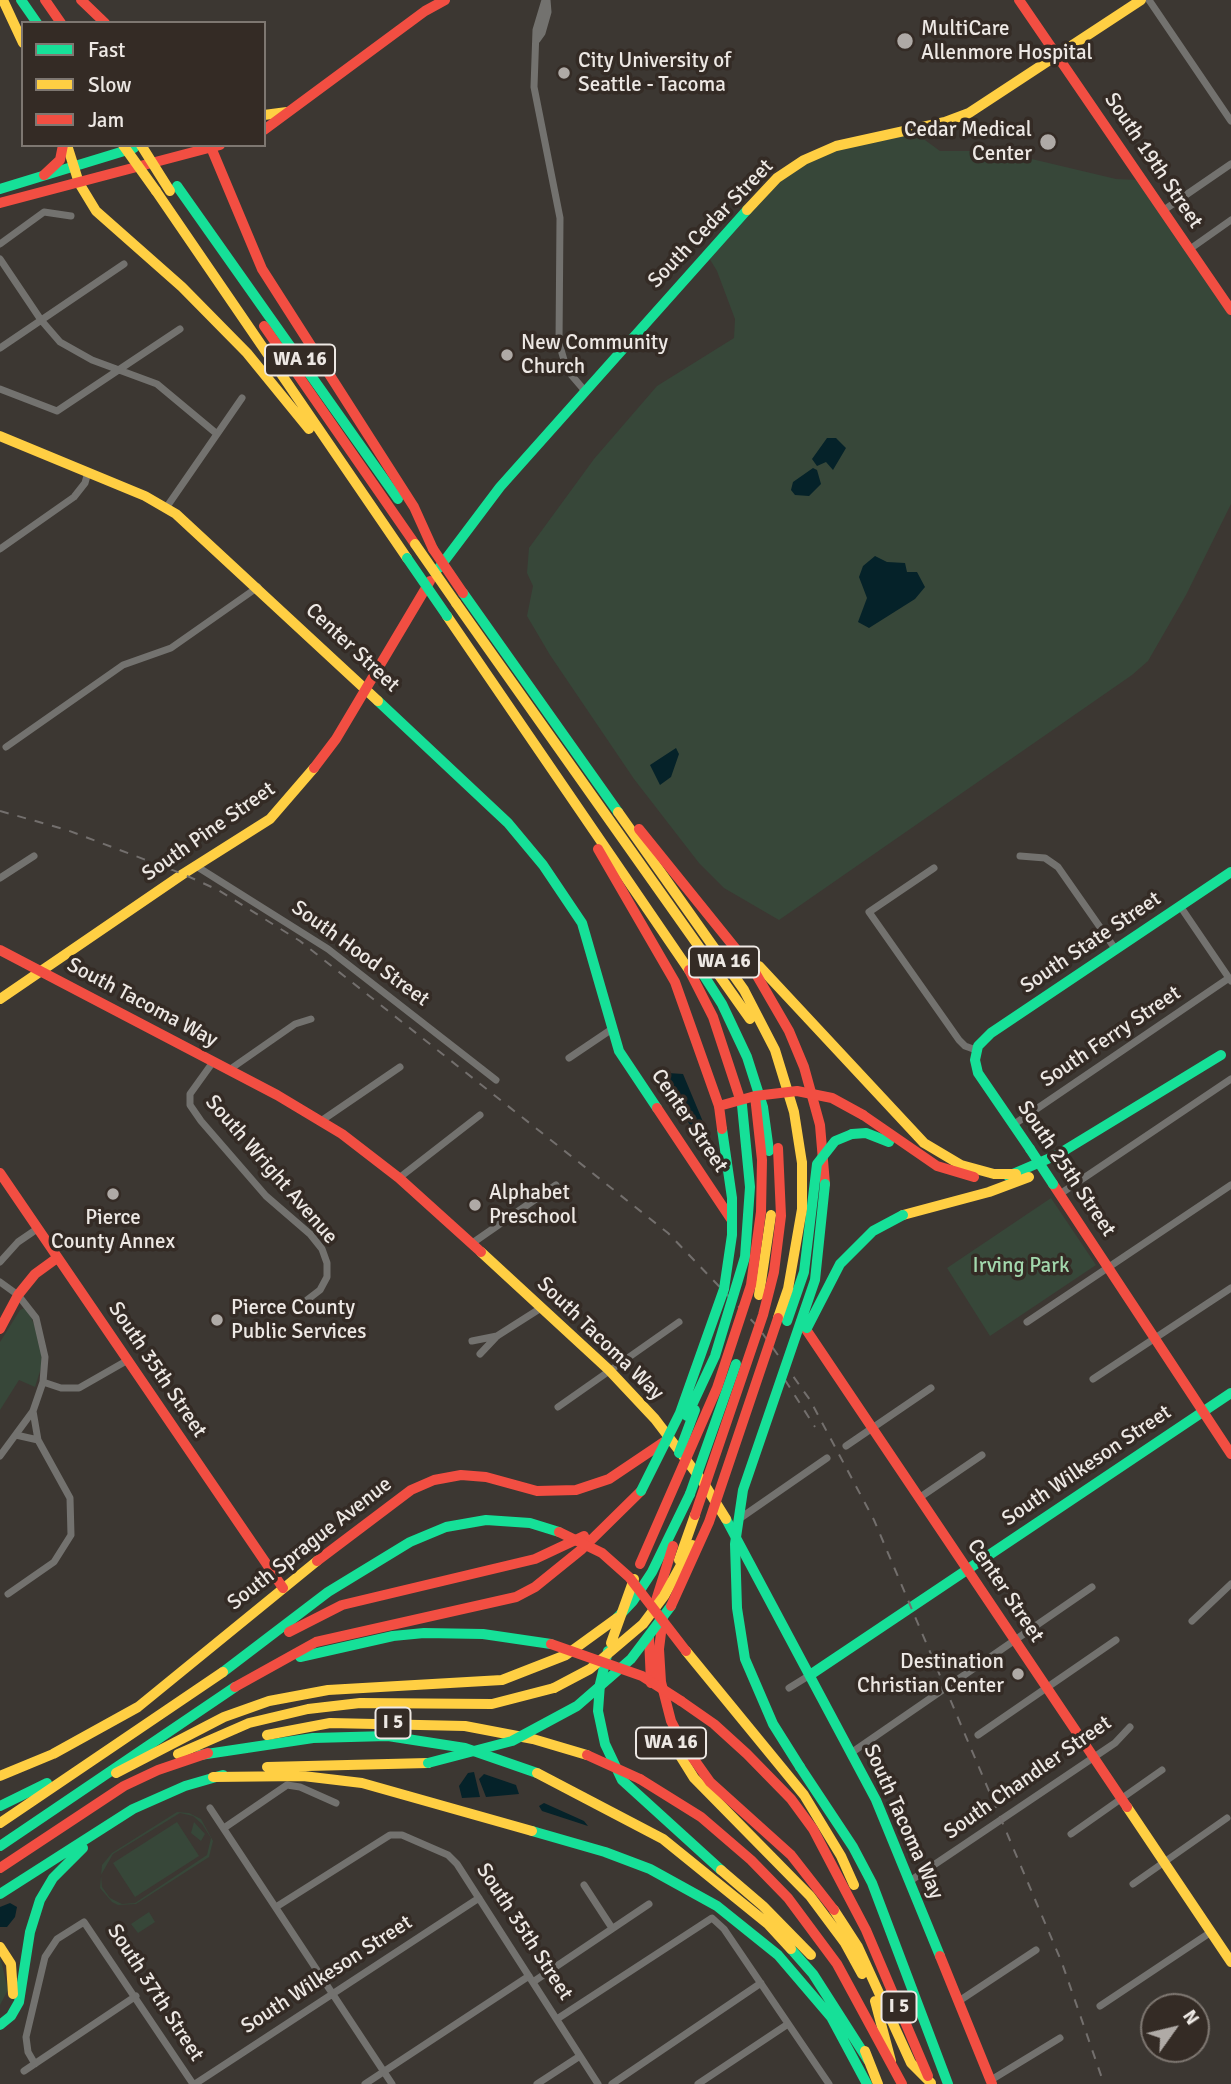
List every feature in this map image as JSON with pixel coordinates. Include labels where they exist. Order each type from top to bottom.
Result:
[{"type":"main road","points":[[3,0],[21,39]]},
{"type":"main road","points":[[21,0],[36,21]]},
{"type":"main road","points":[[45,0],[60,21]]},
{"type":"main road","points":[[81,0],[103,21]]},
{"type":"main road","points":[[425,11],[430,0]]},
{"type":"main road","points":[[266,128],[425,11],[445,0]]},
{"type":"main road","name":"South 19th Street","points":[[1019,0],[1231,310]]},
{"type":"main road","name":"South Cedar Street","points":[[433,576],[500,487],[756,199],[786,172],[836,146],[945,122],[969,113],[1141,0]]},
{"type":"main road","points":[[266,115],[288,112]]},
{"type":"main road","points":[[44,175],[60,160],[64,147]]},
{"type":"main road","points":[[66,147],[75,165],[79,183],[111,226],[182,287],[247,353],[331,458],[349,474]]},
{"type":"main road","name":"WA 16","points":[[124,147],[648,906],[705,999],[724,1045],[742,1105],[750,1166],[748,1234],[732,1309],[708,1374],[669,1455],[641,1491],[555,1572],[516,1597],[316,1642],[265,1668]]},
{"type":"main road","points":[[0,189],[138,147]]},
{"type":"main road","name":"WA 16","points":[[146,147],[173,189],[423,531],[463,593],[744,990],[766,1029],[794,1112],[802,1209],[791,1278],[748,1412],[686,1580],[656,1630],[631,1659],[577,1706],[532,1733],[490,1749],[428,1763],[284,1765],[214,1777]]},
{"type":"main road","points":[[0,202],[210,147]]},
{"type":"main road","points":[[214,147],[262,269],[414,507],[423,531]]},
{"type":"main road","points":[[158,1770],[179,1754],[217,1736],[288,1713],[360,1703],[492,1704],[554,1688],[590,1669],[643,1624],[664,1596],[698,1533],[781,1287],[793,1219],[797,1163],[781,1096],[759,1035],[729,987],[456,603],[173,189]]},
{"type":"main road","name":"Center Street","points":[[0,436],[166,508],[258,587],[367,688],[495,809],[527,845],[564,893],[592,947],[611,1029],[624,1058],[1231,1962]]},
{"type":"main road","name":"South Pine Street","points":[[0,999],[270,819],[317,768],[433,576]]},
{"type":"main road","points":[[599,784],[850,1067],[924,1143],[961,1165],[994,1174],[1016,1174]]},
{"type":"main road","points":[[579,807],[591,838],[651,937],[684,1005],[719,1106],[732,1210],[724,1289],[680,1413],[641,1491]]},
{"type":"main road","points":[[675,872],[756,974],[789,1031],[804,1067],[820,1125],[825,1184],[815,1280],[768,1416],[740,1512],[734,1574],[740,1637],[752,1678],[773,1724],[846,1836],[872,1883],[948,2084]]},
{"type":"main road","name":"South State Street","points":[[976,1050],[991,1034],[1231,872]]},
{"type":"main road","points":[[664,899],[731,1002],[765,1081],[781,1216],[771,1283],[659,1633],[661,1682],[671,1721],[692,1759],[710,1782],[791,1855],[823,1893],[858,1947],[911,2063],[932,2084]]},
{"type":"main road","points":[[101,1777],[127,1770],[224,1717],[258,1704],[328,1690],[502,1680],[566,1655],[614,1621],[633,1601],[652,1572],[690,1494],[759,1294],[771,1216],[774,1150],[763,1107],[736,1030],[680,940],[648,906]]},
{"type":"main road","name":"South Tacoma Way","points":[[0,950],[321,1121],[399,1178],[609,1370],[703,1482],[730,1525],[876,1800],[991,2082]]},
{"type":"main road","name":"South 25th Street","points":[[976,1050],[978,1073],[1231,1454]]},
{"type":"main road","points":[[719,1106],[755,1096],[797,1091],[815,1093],[863,1115],[937,1166],[965,1175],[988,1178],[1016,1174],[1057,1155],[1228,1050]]},
{"type":"main road","points":[[640,1563],[717,1388],[751,1285],[761,1212],[762,1160],[755,1096]]},
{"type":"main road","points":[[748,1412],[757,1399],[799,1289],[811,1231],[817,1164],[835,1141],[852,1134],[878,1136],[935,1170],[951,1176],[965,1175]]},
{"type":"main road","points":[[768,1416],[832,1275],[860,1242],[903,1215],[1014,1184],[1036,1172],[1057,1155]]},
{"type":"main road","name":"South 35th Street","points":[[0,1173],[283,1588]]},
{"type":"main road","points":[[0,1329],[18,1295],[34,1274],[57,1258]]},
{"type":"main road","points":[[708,1374],[602,1670],[598,1711],[605,1744],[622,1780],[797,1940],[831,1983],[863,2040],[878,2084]]},
{"type":"main road","name":"South Wilkeson Street","points":[[810,1675],[1231,1393]]},
{"type":"main road","name":"South Sprague Avenue","points":[[0,1776],[43,1759],[138,1707],[397,1499],[425,1483],[451,1477],[478,1476],[537,1491],[576,1490],[609,1479],[669,1439]]},
{"type":"main road","name":"WA 16","points":[[690,1494],[650,1626],[649,1660],[659,1717],[675,1751],[694,1778],[785,1869],[845,1943],[878,2007],[891,2061]]},
{"type":"main road","points":[[225,1671],[328,1592],[431,1532],[457,1524],[500,1520],[530,1523],[559,1532],[591,1547],[617,1566],[640,1589],[686,1651],[782,1766],[815,1811],[854,1884],[866,1930]]},
{"type":"main road","points":[[0,1823],[225,1671],[309,1619],[342,1605],[535,1559],[598,1531]]},
{"type":"main road","name":"I 5","points":[[0,1846],[265,1668],[328,1649],[424,1633],[483,1634],[551,1644],[642,1676],[681,1701],[714,1724],[791,1799],[825,1849],[866,1930],[932,2084]]},
{"type":"main road","name":"I 5","points":[[0,1868],[124,1786],[158,1770],[200,1755],[301,1727],[372,1722],[465,1726],[533,1739],[587,1755],[640,1779],[701,1817],[751,1860],[788,1898],[837,1964],[902,2084]]},
{"type":"main road","points":[[200,1755],[313,1738],[388,1736],[465,1748],[547,1776],[663,1839],[768,1924],[813,1974],[868,2060]]},
{"type":"main road","points":[[0,1806],[55,1779],[127,1737]]},
{"type":"main road","points":[[0,1894],[113,1821],[153,1799],[214,1777],[303,1776],[362,1783],[605,1852],[650,1869],[717,1906],[778,1955],[831,2018],[867,2084]]},
{"type":"main road","points":[[6,2015],[20,1997],[30,1932],[46,1889],[70,1860],[113,1821]]},
{"type":"main road","points":[[0,1947],[12,1964],[15,1984],[0,2027]]},
{"type":"street","points":[[546,0],[538,23],[534,98],[560,218],[559,349],[570,375],[584,391]]},
{"type":"street","points":[[1149,0],[1231,121]]},
{"type":"street","points":[[1164,210],[1231,164]]},
{"type":"street","points":[[0,244],[44,212],[71,216]]},
{"type":"street","points":[[1189,249],[1231,220]]},
{"type":"street","points":[[0,259],[41,320],[73,351],[157,384],[217,434]]},
{"type":"street","points":[[0,348],[124,264]]},
{"type":"street","points":[[0,389],[57,411],[116,369],[180,329]]},
{"type":"street","points":[[166,508],[242,398]]},
{"type":"street","points":[[0,549],[57,512],[85,483],[88,472]]},
{"type":"street","points":[[6,747],[123,666],[171,648],[258,587]]},
{"type":"street","points":[[0,878],[34,856]]},
{"type":"street","points":[[1020,856],[1045,859],[1058,867],[1116,950]]},
{"type":"street","name":"South Hood Street","points":[[196,866],[328,949],[496,1080]]},
{"type":"street","points":[[934,868],[869,912],[959,1040],[965,1046],[976,1050]]},
{"type":"street","points":[[1180,906],[1230,980]]},
{"type":"street","name":"South Ferry Street","points":[[1013,1125],[1230,980]]},
{"type":"street","points":[[229,1070],[295,1024],[311,1019]]},
{"type":"street","points":[[569,1058],[611,1029]]},
{"type":"street","name":"South Wright Avenue","points":[[213,1062],[190,1094],[190,1105],[266,1196],[310,1234],[321,1249],[327,1263],[327,1277],[320,1290],[307,1300]]},
{"type":"street","points":[[321,1121],[400,1067]]},
{"type":"street","points":[[1057,1189],[1231,1079]]},
{"type":"street","points":[[399,1178],[480,1115]]},
{"type":"street","points":[[471,1244],[556,1185]]},
{"type":"street","points":[[1027,1322],[1231,1185]]},
{"type":"street","points":[[0,1262],[18,1242],[37,1229]]},
{"type":"street","points":[[0,1282],[18,1295],[40,1329],[45,1357],[43,1382],[33,1411],[0,1456]]},
{"type":"street","points":[[1093,1379],[1231,1288]]},
{"type":"street","points":[[480,1353],[497,1336],[541,1308]]},
{"type":"street","points":[[558,1407],[680,1322]]},
{"type":"street","points":[[472,1341],[497,1336]]},
{"type":"street","points":[[43,1382],[61,1388],[79,1388],[128,1360]]},
{"type":"street","points":[[846,1446],[931,1388]]},
{"type":"street","points":[[8,1594],[54,1562],[71,1537],[71,1498],[38,1440],[33,1411]]},
{"type":"street","points":[[16,1435],[38,1440]]},
{"type":"street","points":[[919,1498],[982,1455]]},
{"type":"street","points":[[730,1525],[827,1458]]},
{"type":"street","points":[[1192,1621],[1231,1584]]},
{"type":"street","points":[[851,1753],[1092,1587]]},
{"type":"street","points":[[978,1735],[1116,1640]]},
{"type":"street","name":"South Wilkeson Street","points":[[789,1688],[810,1675]]},
{"type":"street","name":"South Chandler Street","points":[[910,1881],[1094,1758],[1118,1741],[1130,1727]]},
{"type":"street","points":[[1071,1834],[1162,1770]]},
{"type":"street","points":[[224,1828],[287,1785],[300,1787],[336,1803]]},
{"type":"street","points":[[210,1808],[392,2084]]},
{"type":"street","points":[[1133,1884],[1227,1818]]},
{"type":"street","name":"South 35th Street","points":[[276,1907],[390,1835],[402,1835],[450,1856],[480,1898],[598,2084]]},
{"type":"street","points":[[584,1885],[612,1928]]},
{"type":"street","name":"South Wilkeson Street","points":[[194,2084],[480,1898]]},
{"type":"street","points":[[365,2084],[649,1904]]},
{"type":"street","points":[[557,2019],[697,1925],[713,1919],[724,1929],[829,2084]]},
{"type":"street","name":"South 37th Street","points":[[35,2064],[27,2049],[26,2029],[45,1956],[57,1939],[86,1922],[194,2084]]},
{"type":"street","points":[[1100,2006],[1211,1932]]},
{"type":"street","points":[[959,2001],[1036,1950]]},
{"type":"street","points":[[612,2084],[761,1983]]},
{"type":"street","points":[[24,2071],[136,1996]]},
{"type":"street","points":[[698,2084],[788,2024]]},
{"type":"street","points":[[991,2082],[1060,2038]]},
{"type":"street","points":[[537,2084],[580,2056]]},
{"type":"green space","points":[[914,132],[940,151],[998,151],[1116,179],[1138,180],[1231,310],[1231,504],[1186,595],[1148,661],[1132,675],[779,920],[724,888],[699,863],[634,779],[550,655],[527,616],[533,586],[527,573],[529,548],[594,459],[657,386],[734,338],[735,319],[717,271],[706,253],[764,190],[818,153]]},
{"type":"green space","name":"Irving Park","points":[[1051,1198],[1096,1265],[990,1336],[947,1268]]},
{"type":"green space","points":[[26,1307],[41,1339],[42,1365],[35,1387],[19,1380],[0,1410],[0,1342],[20,1310]]},
{"type":"green space","points":[[177,1812],[189,1813],[201,1819],[213,1841],[209,1857],[136,1904],[118,1905],[112,1902],[100,1888],[101,1876],[102,1887],[110,1898],[122,1904],[135,1903],[207,1855],[211,1838],[193,1816],[180,1813],[113,1854],[101,1875],[102,1865],[112,1853]]},
{"type":"green space","points":[[177,1822],[199,1856],[135,1897],[113,1863]]},
{"type":"green space","points":[[194,1822],[205,1834],[201,1841],[191,1833]]},
{"type":"green space","points":[[149,1912],[155,1922],[138,1933],[131,1924]]},
{"type":"green space","points":[[0,1956],[8,1990],[0,2005]]},
{"type":"water","points":[[827,438],[836,438],[846,448],[833,470],[826,462],[817,466],[812,459]]},
{"type":"water","points":[[813,468],[817,470],[821,484],[809,496],[795,495],[791,490],[793,482]]},
{"type":"water","points":[[875,556],[887,562],[905,563],[907,572],[917,572],[925,587],[915,599],[869,628],[858,622],[867,598],[859,577],[863,566]]},
{"type":"water","points":[[676,748],[679,754],[671,777],[660,785],[650,765]]},
{"type":"water","points":[[668,1073],[683,1074],[711,1141],[700,1139],[665,1089],[662,1077]]},
{"type":"water","points":[[474,1772],[480,1797],[462,1798],[459,1786],[468,1773]]},
{"type":"water","points":[[484,1774],[516,1785],[519,1794],[486,1797],[479,1779]]},
{"type":"water","points":[[544,1803],[584,1821],[588,1826],[542,1811],[539,1806]]},
{"type":"water","points":[[10,1903],[17,1907],[15,1917],[7,1927],[0,1927],[0,1907]]},
{"type":"railway","points":[[0,811],[67,830],[183,874],[218,890],[300,941],[668,1233],[758,1327],[810,1400],[874,1520],[1062,1963],[1104,2084]]},
{"type":"railway","points":[[785,1380],[815,1427]]},
{"type":"traffic: fast","points":[[21,0],[36,21]]},
{"type":"traffic: fast","points":[[0,189],[134,148]]},
{"type":"traffic: fast","points":[[177,186],[398,499]]},
{"type":"traffic: fast","points":[[439,568],[500,487],[747,210]]},
{"type":"traffic: fast","points":[[407,558],[447,616]]},
{"type":"traffic: fast","points":[[463,593],[618,812]]},
{"type":"traffic: fast","points":[[378,701],[508,823],[543,865],[582,923],[619,1051],[657,1108]]},
{"type":"traffic: fast","points":[[1030,1149],[978,1073],[975,1060],[978,1046],[991,1033],[1231,872]]},
{"type":"traffic: fast","points":[[694,960],[722,1004],[747,1057],[763,1107],[769,1151]]},
{"type":"traffic: fast","points":[[1008,1176],[1057,1155],[1221,1055]]},
{"type":"traffic: fast","points":[[687,1416],[715,1356],[745,1257],[750,1187],[742,1105]]},
{"type":"traffic: fast","points":[[641,1491],[680,1413],[724,1289],[732,1235],[732,1198],[722,1129]]},
{"type":"traffic: fast","points":[[852,1134],[866,1133],[889,1142]]},
{"type":"traffic: fast","points":[[787,1321],[804,1272],[817,1164],[835,1141],[852,1134]]},
{"type":"traffic: fast","points":[[1030,1149],[1053,1184]]},
{"type":"traffic: fast","points":[[800,1767],[773,1724],[745,1659],[737,1608],[735,1544],[743,1490],[815,1280],[825,1184]]},
{"type":"traffic: fast","points":[[807,1328],[840,1264],[873,1231],[903,1215]]},
{"type":"traffic: fast","points":[[690,1494],[736,1364]]},
{"type":"traffic: fast","points":[[810,1675],[1231,1393]]},
{"type":"traffic: fast","points":[[679,1453],[695,1410]]},
{"type":"traffic: fast","points":[[617,1618],[633,1601],[652,1572],[690,1494]]},
{"type":"traffic: fast","points":[[726,1519],[876,1800],[940,1956]]},
{"type":"traffic: fast","points":[[223,1672],[328,1592],[410,1542],[446,1527],[486,1520],[530,1523],[559,1532]]},
{"type":"traffic: fast","points":[[428,1763],[512,1741],[577,1706],[631,1659],[671,1606]]},
{"type":"traffic: fast","points":[[300,1657],[393,1636],[424,1633],[483,1634],[551,1644]]},
{"type":"traffic: fast","points":[[608,1651],[600,1684],[598,1711],[605,1744],[622,1780],[721,1870]]},
{"type":"traffic: fast","points":[[0,1846],[235,1687]]},
{"type":"traffic: fast","points":[[200,1755],[313,1738],[388,1736],[465,1748],[537,1773]]},
{"type":"traffic: fast","points":[[800,1767],[853,1847],[872,1883],[948,2084]]},
{"type":"traffic: fast","points":[[0,1894],[133,1809],[185,1786],[223,1775]]},
{"type":"traffic: fast","points":[[0,1806],[47,1783]]},
{"type":"traffic: fast","points":[[532,1831],[605,1852],[650,1869],[717,1906],[778,1955],[831,2017],[867,2084]]},
{"type":"traffic: fast","points":[[0,2025],[11,2016],[19,2002],[30,1932],[40,1900],[53,1878],[83,1848]]},
{"type":"traffic: fast","points":[[791,1949],[813,1974],[868,2060]]},
{"type":"traffic: slow","points":[[3,0],[21,39]]},
{"type":"traffic: slow","points":[[747,210],[777,178],[804,160],[836,146],[945,122],[969,113],[1141,0]]},
{"type":"traffic: slow","points":[[266,115],[287,112]]},
{"type":"traffic: slow","points":[[68,147],[79,183],[96,211],[182,287],[247,353],[309,429]]},
{"type":"traffic: slow","points":[[124,147],[156,191]]},
{"type":"traffic: slow","points":[[142,147],[170,191]]},
{"type":"traffic: slow","points":[[156,191],[407,558]]},
{"type":"traffic: slow","points":[[0,436],[145,496],[176,514],[378,701]]},
{"type":"traffic: slow","points":[[415,544],[456,603]]},
{"type":"traffic: slow","points":[[456,603],[750,1019]]},
{"type":"traffic: slow","points":[[447,616],[689,970]]},
{"type":"traffic: slow","points":[[0,999],[183,874],[270,819],[314,768]]},
{"type":"traffic: slow","points":[[618,812],[744,990],[775,1050],[794,1112],[802,1163]]},
{"type":"traffic: slow","points":[[759,966],[924,1143],[961,1165],[994,1174],[1016,1174]]},
{"type":"traffic: slow","points":[[778,1318],[788,1289],[802,1209],[802,1163]]},
{"type":"traffic: slow","points":[[903,1215],[989,1192],[1029,1177]]},
{"type":"traffic: slow","points":[[759,1295],[771,1215]]},
{"type":"traffic: slow","points":[[481,1252],[609,1370],[655,1419],[703,1482],[726,1519]]},
{"type":"traffic: slow","points":[[679,1560],[695,1515]]},
{"type":"traffic: slow","points":[[554,1688],[590,1669],[643,1624],[664,1596],[692,1545]]},
{"type":"traffic: slow","points":[[0,1776],[53,1754],[138,1707],[317,1561]]},
{"type":"traffic: slow","points":[[611,1643],[634,1579]]},
{"type":"traffic: slow","points":[[116,1773],[224,1717],[269,1701],[328,1690],[502,1680],[566,1655],[617,1618]]},
{"type":"traffic: slow","points":[[686,1651],[804,1795],[841,1856],[854,1885]]},
{"type":"traffic: slow","points":[[0,1823],[223,1672]]},
{"type":"traffic: slow","points":[[178,1754],[249,1723],[308,1709],[360,1703],[492,1704],[554,1688]]},
{"type":"traffic: slow","points":[[267,1735],[330,1723],[465,1726],[533,1739],[587,1755]]},
{"type":"traffic: slow","points":[[666,1733],[694,1778],[810,1896],[845,1943],[862,1974]]},
{"type":"traffic: slow","points":[[267,1767],[428,1763]]},
{"type":"traffic: slow","points":[[537,1773],[663,1839],[768,1924],[791,1949]]},
{"type":"traffic: slow","points":[[213,1777],[303,1776],[362,1783],[532,1831]]},
{"type":"traffic: slow","points":[[1127,1807],[1231,1962]]},
{"type":"traffic: slow","points":[[721,1870],[763,1906],[811,1955]]},
{"type":"traffic: slow","points":[[834,1910],[858,1947],[911,2063],[931,2083]]},
{"type":"traffic: slow","points":[[0,1947],[11,1964],[13,1994]]},
{"type":"traffic: slow","points":[[875,2001],[891,2061]]},
{"type":"traffic: slow","points":[[865,2051],[878,2084]]},
{"type":"traffic: jam","points":[[45,0],[60,21]]},
{"type":"traffic: jam","points":[[81,0],[103,21]]},
{"type":"traffic: jam","points":[[266,129],[425,11],[445,0]]},
{"type":"traffic: jam","points":[[1019,0],[1231,310]]},
{"type":"traffic: jam","points":[[44,175],[60,160],[63,147]]},
{"type":"traffic: jam","points":[[211,147],[262,269],[414,507],[433,549]]},
{"type":"traffic: jam","points":[[0,203],[212,147]]},
{"type":"traffic: jam","points":[[264,326],[415,544]]},
{"type":"traffic: jam","points":[[433,549],[463,593]]},
{"type":"traffic: jam","points":[[314,768],[336,739],[430,581]]},
{"type":"traffic: jam","points":[[639,829],[756,974],[789,1031],[804,1067],[820,1125],[825,1184]]},
{"type":"traffic: jam","points":[[598,849],[675,982],[719,1106]]},
{"type":"traffic: jam","points":[[0,950],[277,1095],[342,1134],[399,1178],[481,1252]]},
{"type":"traffic: jam","points":[[689,970],[713,1017],[742,1105]]},
{"type":"traffic: jam","points":[[722,1129],[719,1106],[755,1096],[797,1091],[832,1098],[863,1115]]},
{"type":"traffic: jam","points":[[640,1564],[717,1388],[751,1285],[761,1212],[762,1160],[755,1096]]},
{"type":"traffic: jam","points":[[657,1108],[731,1219]]},
{"type":"traffic: jam","points":[[863,1115],[937,1166],[974,1177]]},
{"type":"traffic: jam","points":[[695,1515],[763,1315],[774,1272],[781,1216],[778,1148]]},
{"type":"traffic: jam","points":[[0,1173],[283,1588]]},
{"type":"traffic: jam","points":[[1053,1184],[1231,1454]]},
{"type":"traffic: jam","points":[[0,1329],[18,1295],[35,1274],[57,1258]]},
{"type":"traffic: jam","points":[[671,1606],[709,1522],[778,1318]]},
{"type":"traffic: jam","points":[[801,1322],[1127,1807]]},
{"type":"traffic: jam","points":[[317,1561],[411,1490],[434,1480],[461,1475],[486,1477],[537,1491],[576,1490],[609,1479],[664,1442]]},
{"type":"traffic: jam","points":[[235,1687],[316,1642],[516,1597],[535,1587],[582,1549],[641,1491]]},
{"type":"traffic: jam","points":[[559,1532],[602,1553],[629,1577],[686,1651]]},
{"type":"traffic: jam","points":[[289,1632],[342,1605],[535,1559],[584,1536]]},
{"type":"traffic: jam","points":[[654,1607],[673,1546]]},
{"type":"traffic: jam","points":[[663,1617],[659,1649],[661,1682],[671,1721],[683,1744],[710,1782],[791,1855],[834,1910]]},
{"type":"traffic: jam","points":[[649,1637],[651,1683]]},
{"type":"traffic: jam","points":[[551,1644],[642,1676],[681,1701]]},
{"type":"traffic: jam","points":[[681,1701],[714,1724],[747,1754],[791,1799],[813,1829],[866,1930],[928,2076]]},
{"type":"traffic: jam","points":[[0,1868],[124,1786],[158,1770],[208,1753]]},
{"type":"traffic: jam","points":[[587,1755],[640,1779]]},
{"type":"traffic: jam","points":[[640,1779],[701,1817],[751,1860],[788,1898],[837,1964],[902,2084]]},
{"type":"traffic: jam","points":[[940,1956],[992,2084]]},
{"type":"place","name":"MultiCare Allenmore Hospital","points":[[905,41]]},
{"type":"place","name":"City University of Seattle - Tacoma","points":[[564,73]]},
{"type":"place","name":"Cedar Medical Center","points":[[1048,142]]},
{"type":"place","name":"New Community Church","points":[[507,355]]},
{"type":"place","name":"Pierce County Annex","points":[[113,1194]]},
{"type":"place","name":"Alphabet Preschool","points":[[475,1205]]},
{"type":"place","name":"Pierce County Public Services","points":[[217,1320]]},
{"type":"place","name":"Destination Christian Center","points":[[1018,1674]]}]
